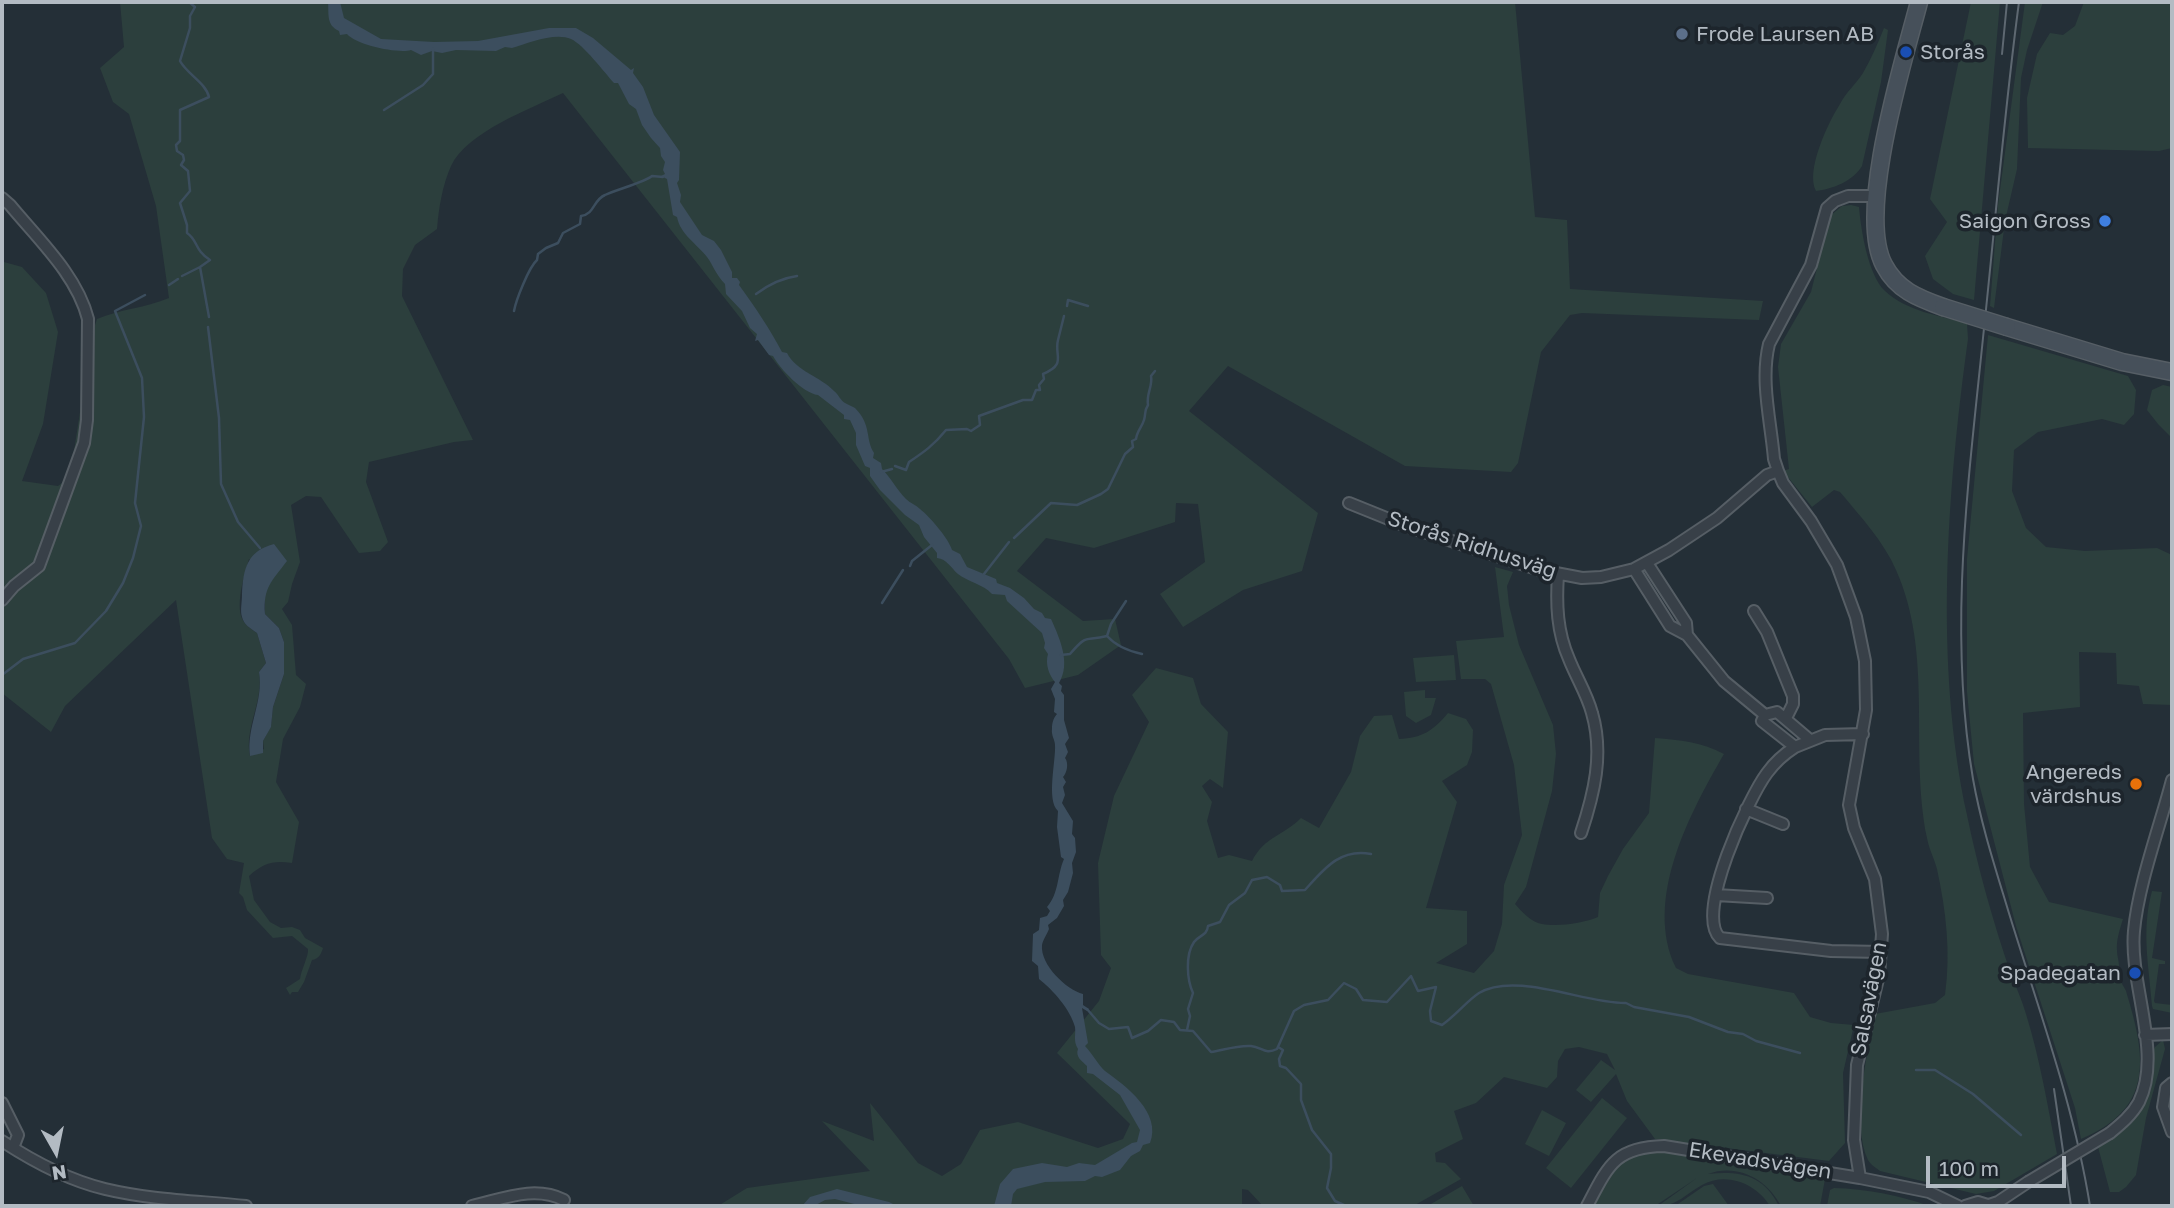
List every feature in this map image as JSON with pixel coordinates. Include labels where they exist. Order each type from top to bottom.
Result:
[{"type":"street","points":[[1919,2],[1886,130],[1878,196],[1877,233],[1883,262],[1904,289],[1914,296],[2122,362],[2172,372]]},
{"type":"street","points":[[1778,471],[1774,459],[1766,378],[1769,344],[1811,265],[1827,208],[1835,201],[1848,196],[1878,196]]},
{"type":"street","points":[[2,198],[59,264],[84,304],[88,319],[87,420],[84,443],[39,566],[14,586],[2,600]]},
{"type":"street","points":[[2122,362],[2147,375],[2172,382]]},
{"type":"street","name":"Storås Ridhusväg","points":[[1349,503],[1433,535],[1558,575],[1601,578],[1647,563],[1701,530],[1767,475],[1778,471]]},
{"type":"street","name":"Salsavägen","points":[[1778,471],[1783,483],[1830,552],[1849,595],[1865,661],[1866,710],[1849,805],[1854,828],[1875,880],[1881,921],[1881,952],[1875,994],[1857,1065],[1854,1140],[1860,1178]]},
{"type":"street","points":[[1647,563],[1686,623],[1686,635]]},
{"type":"street","points":[[1634,569],[1670,626],[1686,635],[1724,681],[1765,715]]},
{"type":"street","points":[[1558,575],[1557,614],[1560,633],[1593,714],[1598,754],[1594,794],[1581,834]]},
{"type":"street","points":[[1754,611],[1767,632],[1793,696],[1793,704],[1786,718]]},
{"type":"street","points":[[1795,747],[1762,721],[1765,715],[1777,712],[1810,740]]},
{"type":"street","points":[[1863,734],[1825,735],[1810,740],[1784,754],[1767,773],[1746,809],[1732,841],[1716,895],[1714,929],[1720,938],[1830,951],[1881,952]]},
{"type":"street","points":[[1965,1206],[1978,1202],[1990,1206],[1998,1202],[2110,1133],[2130,1115],[2140,1100],[2147,1069],[2145,1035],[2134,965],[2134,929],[2172,780]]},
{"type":"street","points":[[1746,809],[1783,824]]},
{"type":"street","points":[[1716,895],[1767,898]]},
{"type":"street","points":[[2145,1035],[2172,1034]]},
{"type":"street","points":[[2172,1083],[2166,1088],[2163,1107],[2172,1132]]},
{"type":"street","points":[[2,1103],[18,1135],[13,1148]]},
{"type":"street","points":[[2,1141],[56,1172],[102,1189],[133,1195],[246,1206]]},
{"type":"street","name":"Ekevadsvägen","points":[[1587,1206],[1615,1159],[1633,1149],[1649,1146],[1690,1149],[1860,1178],[1928,1192],[1958,1206]]},
{"type":"street","points":[[472,1206],[535,1193],[564,1200]]},
{"type":"green space","points":[[120,2],[1515,2],[1535,217],[1567,220],[1570,289],[1763,301],[1759,320],[1582,313],[1570,315],[1541,352],[1518,463],[1511,472],[1405,466],[1228,366],[1189,411],[1318,513],[1302,571],[1243,590],[1183,627],[1160,594],[1205,562],[1198,504],[1176,503],[1175,522],[1094,548],[1046,538],[1017,571],[1083,621],[1115,619],[1121,645],[1078,675],[1025,688],[1009,659],[563,93],[517,114],[485,132],[459,154],[445,182],[437,229],[415,245],[403,269],[402,296],[473,440],[369,462],[366,482],[388,542],[380,551],[359,553],[321,497],[306,496],[291,505],[300,562],[288,602],[282,609],[292,625],[296,675],[306,684],[300,707],[283,739],[276,782],[299,822],[292,863],[269,864],[249,876],[254,900],[270,922],[281,928],[292,927],[300,930],[305,938],[323,948],[318,957],[312,960],[298,992],[292,992],[290,995],[286,988],[300,979],[308,949],[292,936],[273,938],[247,910],[239,893],[244,863],[227,859],[212,838],[176,600],[65,706],[51,732],[2,693],[2,260],[22,267],[46,293],[58,332],[43,424],[22,481],[58,486],[70,477],[92,334],[97,319],[169,298],[156,206],[129,114],[113,102],[100,68],[124,47]],"holes":[[[249,559],[273,578],[265,591],[265,614],[279,628],[284,642],[284,674],[273,707],[271,726],[263,741],[264,749],[250,756],[250,735],[259,693],[259,672],[266,663],[257,633],[241,616],[240,595]]]},
{"type":"green space","points":[[1971,2],[2000,2],[1974,300],[1953,294],[1933,279],[1925,256],[1947,222],[1930,199]]},
{"type":"green space","points":[[2025,2],[2043,2],[2021,78],[2017,169],[2005,221],[1994,308],[1990,306],[1998,205]]},
{"type":"green space","points":[[2084,2],[2172,2],[2172,148],[2159,151],[2028,148],[2027,98],[2037,54],[2050,33],[2063,35],[2075,26]]},
{"type":"green space","points":[[1884,28],[1888,30],[1881,82],[1862,166],[1842,183],[1816,191],[1813,172],[1824,135],[1842,100],[1863,73]]},
{"type":"green space","points":[[1842,206],[1859,207],[1870,263],[1885,291],[1913,308],[1967,323],[1968,339],[1954,456],[1947,577],[1950,698],[1957,757],[1976,855],[1998,935],[2031,1031],[2057,1154],[1994,1191],[1976,1194],[1880,1171],[1868,1160],[1863,1145],[1862,1088],[1875,1014],[1935,1003],[1945,995],[1947,947],[1940,885],[1928,842],[1922,804],[1918,669],[1908,602],[1885,549],[1840,492],[1834,490],[1812,507],[1783,471],[1789,469],[1778,367],[1781,344],[1811,292],[1830,216]]},
{"type":"green space","points":[[1988,335],[2128,376],[2136,390],[2134,414],[2124,425],[2102,419],[2038,432],[2014,450],[2012,491],[2026,528],[2046,547],[2085,551],[2157,548],[2172,555],[2172,705],[2143,704],[2139,686],[2117,684],[2116,653],[2079,652],[2080,707],[2023,713],[2024,804],[2030,867],[2049,902],[2123,919],[2117,943],[2119,977],[2126,991],[2138,1038],[2139,1078],[2133,1096],[2122,1112],[2105,1126],[2081,1139],[2075,1108],[2016,926],[1974,764],[1967,692],[1967,559]]},
{"type":"green space","points":[[2163,385],[2172,387],[2172,438],[2147,410],[2152,390]]},
{"type":"green space","points":[[1495,567],[1513,572],[1507,586],[1509,605],[1519,645],[1553,725],[1556,754],[1552,791],[1526,887],[1515,904],[1530,919],[1542,924],[1571,924],[1598,917],[1600,893],[1608,876],[1623,849],[1649,813],[1655,738],[1699,744],[1724,754],[1685,830],[1675,858],[1665,914],[1667,942],[1676,968],[1688,974],[1794,993],[1810,1017],[1831,1023],[1854,1025],[1843,1073],[1845,1143],[1829,1161],[1655,1139],[1627,1101],[1616,1074],[1591,1102],[1576,1090],[1601,1060],[1615,1070],[1607,1054],[1579,1047],[1565,1049],[1558,1061],[1557,1077],[1547,1088],[1504,1077],[1476,1103],[1454,1111],[1463,1139],[1435,1153],[1436,1162],[1445,1163],[1461,1179],[1415,1205],[1417,1206],[1263,1206],[1248,1190],[1242,1189],[1242,1206],[718,1206],[747,1188],[870,1171],[822,1121],[874,1141],[870,1103],[918,1163],[942,1176],[961,1164],[980,1130],[1018,1122],[1098,1148],[1123,1139],[1130,1124],[1057,1053],[1099,1001],[1111,968],[1101,955],[1098,863],[1114,796],[1149,722],[1132,695],[1156,668],[1193,678],[1201,704],[1228,732],[1223,788],[1210,779],[1202,786],[1212,802],[1207,821],[1218,858],[1229,855],[1252,861],[1268,841],[1301,818],[1319,828],[1351,772],[1360,736],[1374,716],[1392,715],[1399,739],[1427,732],[1448,713],[1466,719],[1473,730],[1472,752],[1467,765],[1442,781],[1457,802],[1426,908],[1467,911],[1467,944],[1436,963],[1474,973],[1494,951],[1502,924],[1504,885],[1522,835],[1514,765],[1491,684],[1485,679],[1461,679],[1456,641],[1504,637]]},
{"type":"green space","points":[[1454,655],[1456,680],[1416,682],[1413,658]]},
{"type":"green space","points":[[1425,690],[1425,698],[1436,698],[1431,715],[1416,723],[1406,716],[1404,692]]},
{"type":"green space","points":[[2152,891],[2162,892],[2152,958],[2165,961],[2165,964],[2159,964],[2154,1001],[2172,1005],[2172,1013],[2153,1009],[2152,1006],[2146,934]]},
{"type":"green space","points":[[2163,1040],[2165,1049],[2146,1118],[2136,1175],[2119,1192],[2110,1192],[2098,1147],[2125,1129],[2142,1109],[2151,1084],[2153,1051]]},
{"type":"green space","points":[[1602,1098],[1627,1118],[1571,1188],[1546,1168]]},
{"type":"green space","points":[[1542,1110],[1566,1123],[1549,1156],[1525,1144]]},
{"type":"green space","points":[[1661,1149],[1767,1170],[1822,1176],[1825,1179],[1820,1206],[1781,1206],[1768,1188],[1759,1181],[1740,1172],[1719,1171],[1708,1174],[1740,1174],[1758,1181],[1773,1195],[1779,1206],[1770,1206],[1749,1186],[1721,1179],[1702,1185],[1676,1202],[1658,1206],[1697,1178],[1655,1206],[1592,1206],[1611,1170],[1626,1157]]},
{"type":"green space","points":[[1713,1184],[1729,1206],[1675,1206],[1704,1186]]},
{"type":"green space","points":[[1462,1186],[1474,1206],[1431,1204]]},
{"type":"green space","points":[[1834,1188],[1882,1193],[1929,1206],[1827,1206],[1830,1190]]},
{"type":"water","points":[[328,2],[340,2],[344,18],[381,39],[478,41],[549,28],[576,28],[593,38],[631,70],[634,68],[633,73],[643,87],[654,115],[680,152],[677,183],[680,202],[702,235],[714,241],[721,250],[732,272],[732,278],[737,278],[740,282],[739,285],[782,352],[787,353],[796,365],[829,386],[844,402],[855,408],[864,420],[874,453],[873,458],[881,463],[882,469],[906,499],[934,523],[952,550],[960,554],[967,567],[996,579],[997,583],[1024,598],[1045,618],[1051,619],[1064,659],[1059,683],[1064,695],[1064,720],[1069,738],[1065,744],[1068,752],[1065,758],[1067,768],[1063,777],[1066,782],[1062,803],[1073,821],[1072,834],[1076,852],[1068,892],[1063,900],[1064,906],[1057,918],[1048,925],[1049,929],[1042,945],[1043,953],[1045,961],[1056,975],[1083,994],[1083,1005],[1089,1009],[1087,1011],[1082,1008],[1088,1043],[1085,1046],[1103,1069],[1140,1101],[1151,1121],[1150,1143],[1143,1145],[1120,1170],[1085,1181],[1045,1182],[1017,1189],[1013,1194],[1011,1206],[994,1206],[1000,1184],[1013,1169],[1042,1163],[1067,1167],[1079,1163],[1095,1165],[1137,1142],[1140,1130],[1120,1095],[1093,1074],[1087,1073],[1087,1066],[1077,1054],[1073,1020],[1060,1000],[1039,979],[1038,966],[1032,961],[1033,934],[1039,930],[1040,918],[1047,916],[1050,911],[1047,907],[1054,896],[1064,859],[1061,857],[1058,811],[1054,806],[1052,790],[1055,745],[1052,727],[1057,714],[1054,712],[1055,699],[1051,689],[1055,682],[1048,669],[1048,654],[1044,648],[1042,633],[1007,601],[1005,595],[992,594],[962,577],[946,562],[937,558],[937,553],[924,537],[919,525],[880,490],[870,476],[870,468],[865,466],[856,445],[856,433],[850,420],[844,419],[844,415],[818,395],[799,385],[786,374],[758,340],[755,341],[757,334],[750,328],[742,311],[726,294],[725,284],[673,215],[667,179],[661,176],[665,174],[665,162],[660,148],[642,125],[636,109],[629,104],[618,83],[614,83],[582,47],[571,39],[557,37],[496,51],[432,51],[421,55],[411,50],[388,50],[359,42],[347,34],[340,35],[330,22]]},
{"type":"water","points":[[274,544],[287,561],[267,591],[265,614],[279,628],[284,642],[284,674],[273,707],[271,727],[263,741],[263,753],[250,756],[250,735],[259,693],[259,672],[266,663],[257,633],[242,617],[243,586],[245,569],[252,556]]},
{"type":"water","points":[[837,1189],[897,1206],[862,1206],[835,1199],[825,1200],[814,1206],[802,1206],[810,1197]]},
{"type":"waterway","points":[[189,2],[195,7],[190,16],[190,28],[180,61],[204,87],[209,97],[180,110],[180,141],[176,145],[177,151],[183,155],[181,165],[188,171],[190,191],[180,203],[187,233],[201,253],[210,260],[200,267],[209,317]]},
{"type":"waterway","points":[[384,110],[423,85],[433,74],[433,49]]},
{"type":"waterway","points":[[514,311],[523,284],[538,254],[558,243],[563,233],[580,224],[581,216],[589,213],[601,197],[652,176],[663,177]]},
{"type":"waterway","points":[[182,276],[200,267]]},
{"type":"waterway","points":[[756,294],[775,282],[797,276]]},
{"type":"waterway","points":[[169,285],[178,279]]},
{"type":"waterway","points":[[2,675],[23,659],[75,643],[106,611],[123,583],[133,558],[141,526],[135,503],[144,417],[142,378],[115,311],[145,295]]},
{"type":"waterway","points":[[1067,306],[1068,300],[1088,306]]},
{"type":"waterway","points":[[895,466],[906,470],[909,462],[929,448],[946,430],[971,431],[980,425],[979,416],[1023,400],[1032,400],[1036,390],[1040,390],[1043,374],[1057,363],[1057,346],[1064,316]]},
{"type":"waterway","points":[[208,327],[219,418],[221,484],[238,522],[260,548]]},
{"type":"waterway","points":[[1014,538],[1051,503],[1077,505],[1108,489],[1125,454],[1133,447],[1132,441],[1136,439],[1143,422],[1151,376],[1155,371]]},
{"type":"waterway","points":[[881,472],[892,469]]},
{"type":"waterway","points":[[984,574],[1009,542]]},
{"type":"waterway","points":[[910,566],[912,561],[932,545]]},
{"type":"waterway","points":[[882,603],[903,570]]},
{"type":"waterway","points":[[1107,636],[1111,624],[1126,601]]},
{"type":"waterway","points":[[1107,636],[1123,648],[1142,654]]},
{"type":"waterway","points":[[1061,655],[1070,654],[1087,639],[1107,636]]},
{"type":"waterway","points":[[1187,1030],[1190,1016],[1188,1009],[1193,993],[1188,968],[1191,947],[1206,932],[1208,926],[1220,922],[1229,905],[1245,893],[1252,880],[1267,877],[1280,885],[1282,891],[1305,890],[1326,868],[1342,857],[1350,854],[1371,854]]},
{"type":"waterway","points":[[1087,1009],[1099,1023],[1109,1029],[1128,1027],[1132,1038],[1148,1031],[1161,1020],[1174,1022],[1180,1030],[1193,1031],[1211,1052],[1246,1046],[1269,1051],[1277,1049],[1294,1011],[1304,1005],[1328,1000],[1344,983],[1356,989],[1363,1000],[1387,1002],[1411,976],[1418,991],[1436,987],[1430,1011],[1431,1021],[1442,1025],[1479,993],[1494,987],[1512,985],[1626,1003],[1634,1007],[1689,1017],[1728,1032],[1743,1034],[1756,1041],[1800,1053]]},
{"type":"waterway","points":[[1278,1047],[1283,1050],[1279,1059],[1280,1066],[1286,1068],[1301,1084],[1301,1100],[1312,1130],[1331,1154],[1327,1188],[1335,1201],[1346,1206]]},
{"type":"waterway","points":[[1916,1070],[1935,1070],[1973,1094],[2021,1135]]},
{"type":"tram line","points":[[2002,54],[2007,2]]},
{"type":"tram line","points":[[2019,2],[1967,503],[1961,614],[1962,669],[1966,724],[1980,812],[2065,1094],[2090,1206]]},
{"type":"tram line","points":[[2054,1089],[2071,1206]]},
{"type":"place","name":"Frode Laursen AB","points":[[1682,34]]},
{"type":"place","name":"Storås","points":[[1906,52]]},
{"type":"place","name":"Saigon Gross","points":[[2105,221]]},
{"type":"place","name":"Angereds värdshus","points":[[2136,784]]},
{"type":"place","name":"Spadegatan","points":[[2135,973]]}]
